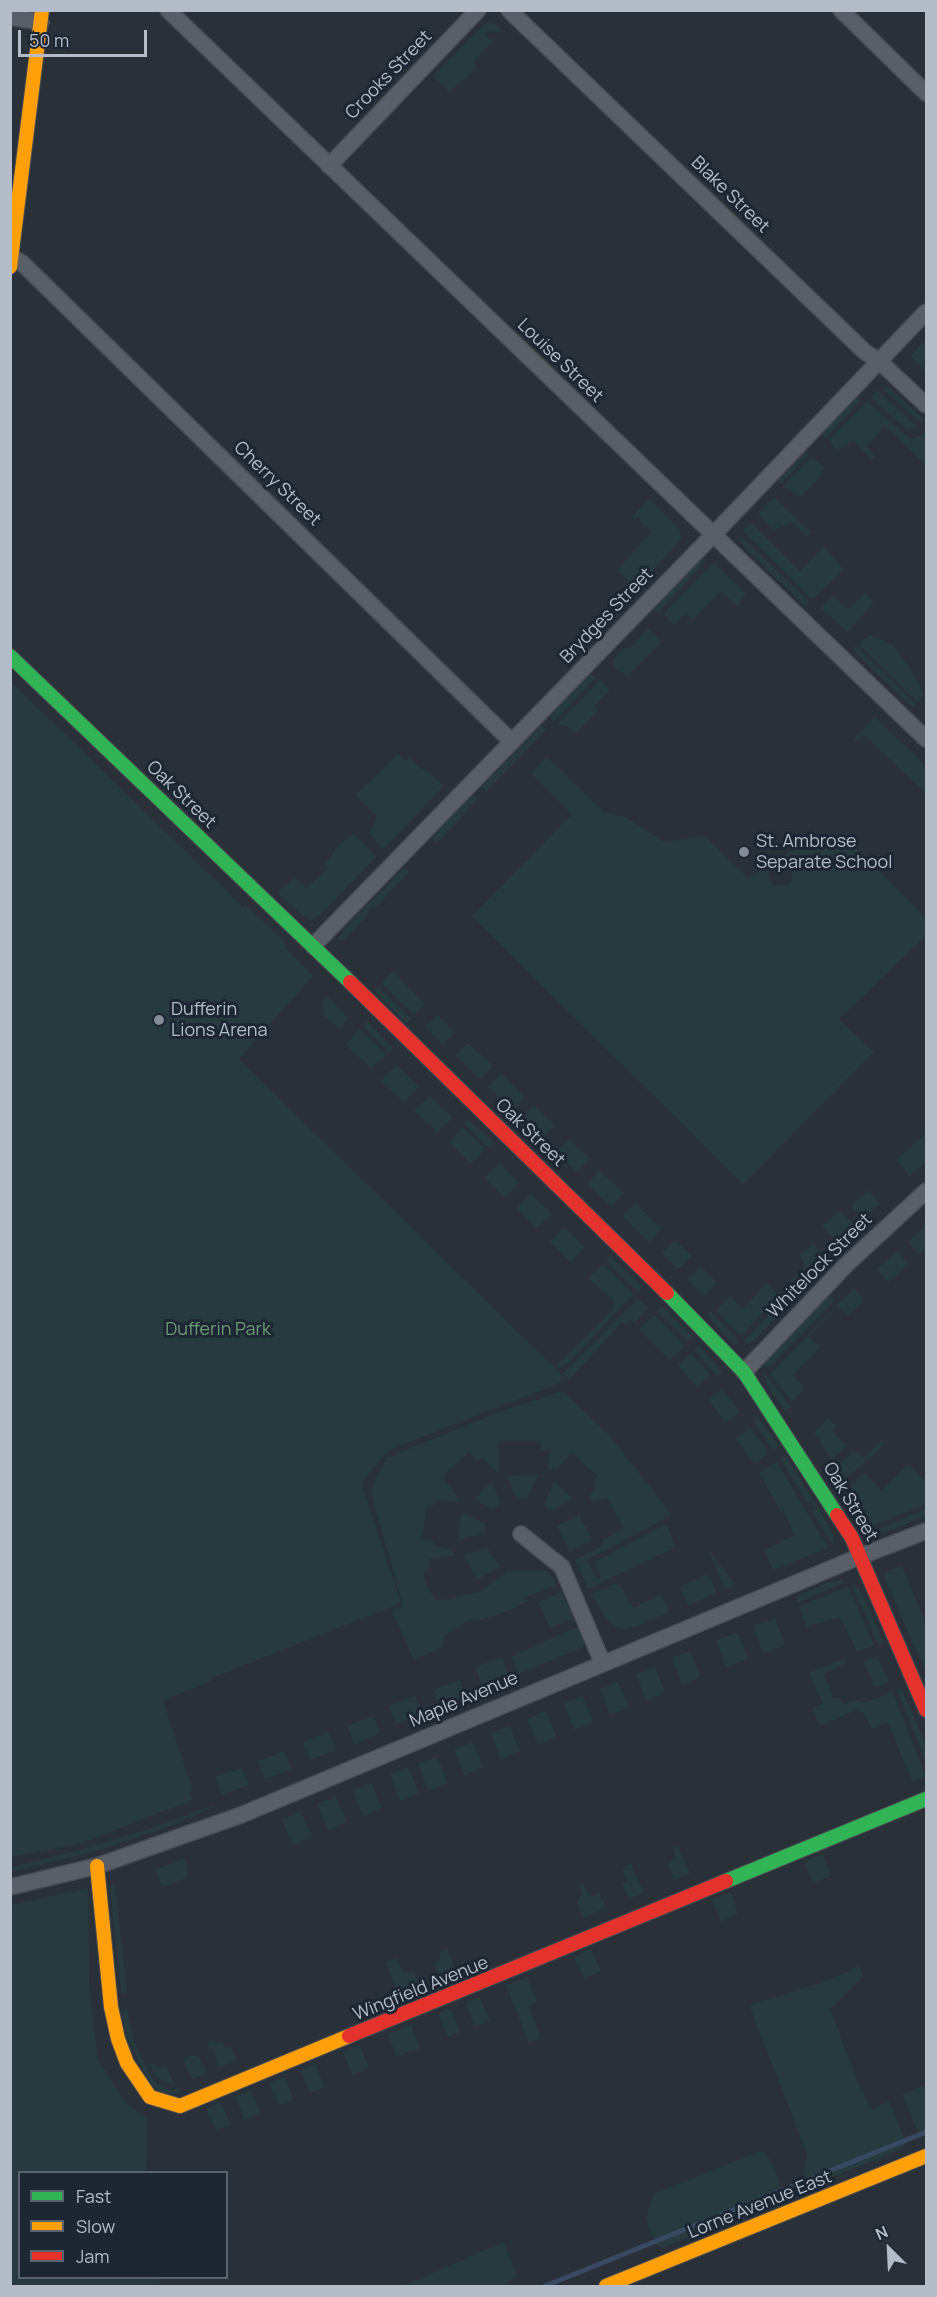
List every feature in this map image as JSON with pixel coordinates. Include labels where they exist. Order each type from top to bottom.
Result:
[{"type":"street","name":"Louise Street","points":[[168,10],[927,739]]},
{"type":"street","name":"Crooks Street","points":[[329,166],[478,10]]},
{"type":"street","name":"Blake Street","points":[[509,10],[858,345],[927,405]]},
{"type":"street","points":[[841,10],[927,93]]},
{"type":"street","points":[[10,17],[42,16],[11,262]]},
{"type":"street","name":"Cherry Street","points":[[11,262],[22,263],[512,742]]},
{"type":"street","name":"Brydges Street","points":[[313,946],[927,312]]},
{"type":"street","name":"Oak Street","points":[[10,656],[313,946],[653,1279],[744,1372],[800,1454],[861,1556],[927,1710]]},
{"type":"street","name":"Whitelock Street","points":[[744,1372],[846,1265],[927,1191]]},
{"type":"street","name":"Maple Avenue","points":[[10,1887],[97,1866],[241,1815],[861,1556],[927,1531]]},
{"type":"street","points":[[521,1534],[562,1567],[603,1664]]},
{"type":"street","name":"Wingfield Avenue","points":[[97,1866],[111,2007],[118,2039],[127,2063],[150,2097],[180,2106],[927,1799]]},
{"type":"street","name":"Lorne Avenue East","points":[[606,2286],[927,2156]]},
{"type":"green space","points":[[490,22],[504,33],[487,31],[485,35],[488,39],[495,39],[474,61],[477,67],[450,92],[433,76],[484,24]]},
{"type":"green space","points":[[926,339],[926,372],[911,355]]},
{"type":"green space","points":[[883,385],[890,388],[924,420],[921,424],[884,389]]},
{"type":"green space","points":[[876,391],[918,428],[907,430],[871,397]]},
{"type":"green space","points":[[857,397],[861,400],[825,439],[821,434]]},
{"type":"green space","points":[[867,401],[910,439],[924,434],[926,436],[926,465],[885,426],[867,445],[875,456],[872,459],[853,440],[836,450],[829,441]]},
{"type":"green space","points":[[804,451],[809,455],[781,483],[778,478]]},
{"type":"green space","points":[[812,457],[824,468],[821,471],[823,474],[800,497],[784,486]]},
{"type":"green space","points":[[774,497],[811,532],[807,536],[791,521],[784,527],[781,525],[775,531],[758,515]]},
{"type":"green space","points":[[649,499],[679,528],[682,539],[650,573],[648,572],[643,577],[645,579],[636,589],[617,570],[651,533],[638,517],[634,520],[632,517]]},
{"type":"green space","points":[[751,522],[800,571],[824,546],[844,570],[812,599],[744,532]]},
{"type":"green space","points":[[738,537],[742,537],[810,603],[805,606],[746,549]]},
{"type":"green space","points":[[707,559],[659,612],[653,610],[687,573],[699,562]]},
{"type":"green space","points":[[712,564],[716,565],[746,594],[737,606],[721,592],[693,619],[685,614],[674,625],[664,614]]},
{"type":"green space","points":[[865,593],[874,603],[847,632],[821,608],[833,596],[848,609]]},
{"type":"green space","points":[[648,629],[662,641],[628,675],[614,668],[614,659],[624,648],[630,648]]},
{"type":"green space","points":[[870,635],[893,645],[909,667],[924,694],[917,702],[858,644]]},
{"type":"green space","points":[[856,646],[916,704],[912,707],[852,650]]},
{"type":"green space","points":[[590,674],[596,677],[554,721],[549,715]]},
{"type":"green space","points":[[600,680],[610,690],[595,706],[598,711],[576,733],[566,726],[557,724]]},
{"type":"green space","name":"Dufferin Park","points":[[11,682],[243,907],[246,905],[284,941],[286,949],[313,976],[239,1059],[567,1380],[389,1450],[361,1483],[401,1603],[210,1679],[210,1681],[163,1701],[193,1791],[190,1793],[193,1800],[76,1845],[11,1857]]},
{"type":"green space","points":[[875,717],[926,766],[926,790],[924,792],[864,735],[857,742],[854,739]]},
{"type":"green space","points":[[541,725],[547,729],[486,792],[482,786]]},
{"type":"green space","points":[[398,754],[405,761],[410,757],[422,770],[424,768],[444,786],[383,849],[369,834],[377,816],[356,795]]},
{"type":"green space","name":"St. Ambrose Separate School","points":[[547,757],[604,812],[625,817],[665,842],[705,836],[749,879],[779,854],[768,875],[774,887],[791,884],[793,869],[779,862],[788,852],[845,837],[926,918],[926,936],[839,1019],[874,1052],[743,1184],[472,916],[572,814],[531,773]]},
{"type":"green space","points":[[473,794],[479,798],[437,843],[432,838]]},
{"type":"green space","points":[[353,833],[376,857],[321,914],[312,920],[303,916],[277,893],[294,877],[307,888],[327,869],[324,865],[339,845]]},
{"type":"green space","points":[[404,868],[410,871],[374,909],[372,906],[368,914],[344,940],[337,940],[345,928]]},
{"type":"green space","points":[[393,971],[425,1004],[414,1015],[381,982]]},
{"type":"green space","points":[[378,987],[411,1019],[406,1023],[375,992]]},
{"type":"green space","points":[[327,996],[348,1018],[339,1029],[324,1015],[322,1001]]},
{"type":"green space","points":[[437,1015],[455,1032],[443,1044],[425,1027]]},
{"type":"green space","points":[[367,1022],[393,1048],[389,1053],[363,1026]]},
{"type":"green space","points":[[359,1029],[386,1055],[371,1068],[346,1045]]},
{"type":"green space","points":[[468,1043],[493,1066],[480,1079],[456,1055]]},
{"type":"green space","points":[[397,1065],[419,1087],[404,1102],[381,1080]]},
{"type":"green space","points":[[501,1074],[525,1098],[513,1111],[488,1087]]},
{"type":"green space","points":[[430,1096],[453,1118],[437,1132],[414,1111]]},
{"type":"green space","points":[[534,1105],[555,1125],[542,1139],[521,1118]]},
{"type":"green space","points":[[468,1119],[494,1143],[489,1148],[464,1124]]},
{"type":"green space","points":[[463,1127],[486,1149],[471,1164],[449,1142]]},
{"type":"green space","points":[[926,1133],[926,1162],[910,1176],[896,1160]]},
{"type":"green space","points":[[569,1139],[590,1159],[577,1172],[556,1152]]},
{"type":"green space","points":[[499,1163],[519,1183],[505,1198],[484,1178]]},
{"type":"green space","points":[[599,1170],[624,1193],[611,1207],[587,1184]]},
{"type":"green space","points":[[869,1190],[880,1203],[862,1219],[851,1206]]},
{"type":"green space","points":[[531,1194],[552,1214],[537,1228],[517,1208]]},
{"type":"green space","points":[[635,1203],[662,1229],[649,1242],[622,1216]]},
{"type":"green space","points":[[840,1210],[854,1225],[835,1241],[822,1226]]},
{"type":"green space","points":[[926,1225],[926,1249],[920,1255],[908,1242]]},
{"type":"green space","points":[[564,1227],[585,1247],[571,1262],[550,1242]]},
{"type":"green space","points":[[675,1240],[692,1256],[678,1269],[662,1253]]},
{"type":"green space","points":[[813,1244],[823,1254],[779,1295],[741,1336],[716,1310],[730,1296],[743,1309],[767,1282],[778,1294],[806,1265],[799,1256]]},
{"type":"green space","points":[[897,1251],[909,1264],[888,1282],[877,1269]]},
{"type":"green space","points":[[610,1256],[642,1287],[638,1292],[606,1261]]},
{"type":"green space","points":[[828,1256],[832,1261],[755,1340],[747,1344],[744,1341],[795,1287],[797,1289],[799,1283],[810,1271]]},
{"type":"green space","points":[[603,1264],[633,1294],[568,1363],[559,1368],[557,1365],[612,1310],[614,1301],[588,1278]]},
{"type":"green space","points":[[701,1267],[717,1283],[704,1296],[687,1280]]},
{"type":"green space","points":[[854,1288],[865,1300],[848,1316],[838,1306],[809,1337],[820,1347],[793,1375],[805,1388],[792,1402],[770,1374]]},
{"type":"green space","points":[[829,1295],[835,1300],[773,1364],[766,1368],[764,1366],[768,1359]]},
{"type":"green space","points":[[638,1299],[648,1308],[635,1323],[631,1320],[626,1324],[622,1322],[569,1380],[563,1373]]},
{"type":"green space","points":[[662,1306],[693,1337],[688,1341],[657,1311]]},
{"type":"green space","points":[[711,1311],[739,1343],[736,1344],[728,1339],[707,1315]]},
{"type":"green space","points":[[654,1315],[685,1346],[670,1360],[639,1329]]},
{"type":"green space","points":[[699,1345],[722,1372],[717,1376],[694,1350]]},
{"type":"green space","points":[[691,1353],[711,1375],[697,1387],[678,1365]]},
{"type":"green space","points":[[762,1373],[765,1373],[791,1407],[786,1412],[769,1389]]},
{"type":"green space","points":[[722,1389],[740,1412],[726,1423],[708,1400]]},
{"type":"green space","points":[[563,1391],[610,1436],[672,1515],[587,1560],[597,1579],[601,1577],[594,1562],[666,1524],[676,1547],[588,1589],[575,1560],[603,1545],[601,1541],[623,1528],[607,1498],[592,1502],[589,1496],[595,1487],[593,1483],[597,1476],[572,1453],[556,1470],[548,1469],[549,1450],[541,1450],[540,1441],[498,1441],[498,1474],[483,1458],[477,1460],[469,1452],[444,1475],[444,1479],[461,1502],[436,1501],[434,1505],[427,1506],[422,1540],[434,1541],[435,1546],[453,1550],[454,1556],[430,1559],[431,1568],[423,1572],[427,1587],[436,1600],[450,1599],[481,1591],[508,1571],[546,1571],[557,1585],[525,1597],[528,1601],[505,1612],[478,1621],[469,1620],[444,1636],[443,1647],[414,1660],[392,1611],[403,1605],[370,1490],[387,1458],[494,1414]]},
{"type":"green space","points":[[758,1417],[779,1446],[774,1450],[753,1421]]},
{"type":"green space","points":[[829,1418],[837,1427],[833,1432],[847,1446],[832,1460],[814,1432]]},
{"type":"green space","points":[[750,1428],[769,1452],[755,1464],[736,1439]]},
{"type":"green space","points":[[882,1440],[884,1443],[870,1459],[844,1480],[837,1468],[852,1452],[854,1455],[857,1452],[863,1458]]},
{"type":"green space","points":[[786,1456],[827,1523],[834,1543],[832,1544],[812,1511],[815,1509],[811,1502],[808,1504],[781,1459]]},
{"type":"green space","points":[[777,1462],[828,1548],[773,1570],[764,1550],[794,1536],[784,1511],[780,1510],[759,1473]]},
{"type":"green space","points":[[908,1464],[926,1481],[926,1504],[873,1526],[850,1486],[864,1473],[882,1491]]},
{"type":"green space","points":[[539,1474],[527,1498],[516,1498],[507,1476]]},
{"type":"green space","points":[[492,1481],[501,1504],[493,1510],[474,1500]]},
{"type":"green space","points":[[554,1481],[573,1499],[550,1511],[544,1505]]},
{"type":"green space","points":[[847,1491],[869,1528],[864,1530],[857,1524],[841,1495]]},
{"type":"green space","points":[[926,1509],[926,1516],[885,1533],[874,1534],[873,1531]]},
{"type":"green space","points":[[461,1512],[486,1524],[485,1534],[458,1539]]},
{"type":"green space","points":[[579,1515],[592,1540],[570,1552],[557,1526]]},
{"type":"green space","points":[[707,1547],[735,1585],[725,1589]]},
{"type":"green space","points":[[487,1548],[500,1566],[477,1580],[464,1555]]},
{"type":"green space","points":[[902,1566],[926,1623],[926,1673],[885,1579],[885,1572]]},
{"type":"green space","points":[[708,1574],[717,1593],[688,1605],[680,1587]]},
{"type":"green space","points":[[844,1579],[843,1583],[798,1603],[796,1596],[827,1583]]},
{"type":"green space","points":[[618,1583],[634,1608],[661,1594],[670,1612],[635,1627],[623,1629],[615,1627],[607,1620],[592,1594]]},
{"type":"green space","points":[[853,1584],[862,1593],[871,1612],[883,1642],[879,1645],[852,1587]]},
{"type":"green space","points":[[849,1588],[874,1645],[857,1652],[840,1617],[806,1627],[799,1606]]},
{"type":"green space","points":[[561,1592],[574,1618],[550,1628],[538,1602]]},
{"type":"green space","points":[[775,1618],[785,1645],[763,1653],[753,1626]]},
{"type":"green space","points":[[580,1626],[585,1639],[583,1647],[518,1674],[512,1656]]},
{"type":"green space","points":[[738,1632],[748,1659],[726,1667],[716,1640]]},
{"type":"green space","points":[[690,1651],[701,1677],[682,1685],[672,1658]]},
{"type":"green space","points":[[878,1656],[889,1682],[874,1687],[863,1662]]},
{"type":"green space","points":[[502,1657],[509,1678],[483,1688],[475,1667]]},
{"type":"green space","points":[[845,1658],[846,1663],[824,1674],[833,1698],[839,1698],[843,1704],[859,1700],[864,1703],[893,1692],[926,1777],[912,1781],[888,1723],[872,1729],[864,1713],[856,1710],[820,1726],[812,1708],[823,1704],[809,1673]]},
{"type":"green space","points":[[655,1667],[665,1692],[646,1701],[636,1674]]},
{"type":"green space","points":[[459,1680],[467,1697],[440,1708],[433,1690]]},
{"type":"green space","points":[[618,1682],[629,1707],[610,1715],[600,1689]]},
{"type":"green space","points":[[902,1689],[926,1745],[926,1762],[897,1690]]},
{"type":"green space","points":[[415,1696],[423,1713],[396,1724],[389,1706]]},
{"type":"green space","points":[[583,1696],[593,1722],[574,1730],[564,1703]]},
{"type":"green space","points":[[546,1711],[557,1737],[538,1745],[527,1719]]},
{"type":"green space","points":[[373,1716],[381,1733],[354,1744],[347,1726]]},
{"type":"green space","points":[[510,1726],[520,1751],[501,1760],[491,1733]]},
{"type":"green space","points":[[329,1732],[337,1750],[310,1760],[303,1742]]},
{"type":"green space","points":[[473,1742],[483,1767],[464,1776],[454,1749]]},
{"type":"green space","points":[[284,1751],[292,1769],[265,1779],[258,1761]]},
{"type":"green space","points":[[437,1757],[448,1783],[428,1791],[418,1764]]},
{"type":"green space","points":[[408,1767],[419,1793],[400,1801],[390,1774]]},
{"type":"green space","points":[[242,1768],[249,1785],[222,1795],[215,1777]]},
{"type":"green space","points":[[371,1783],[382,1808],[363,1817],[353,1790]]},
{"type":"green space","points":[[336,1797],[347,1822],[328,1831],[317,1804]]},
{"type":"green space","points":[[214,1805],[176,1824],[104,1849],[11,1872],[11,1867],[80,1850],[149,1829]]},
{"type":"green space","points":[[301,1812],[312,1837],[293,1845],[281,1819]]},
{"type":"green space","points":[[674,1846],[678,1846],[690,1873],[674,1880],[667,1864],[674,1859]]},
{"type":"green space","points":[[823,1854],[831,1876],[813,1883],[804,1862]]},
{"type":"green space","points":[[185,1858],[188,1877],[163,1887],[154,1870]]},
{"type":"green space","points":[[631,1864],[644,1892],[629,1899],[622,1884],[627,1882],[622,1868]]},
{"type":"green space","points":[[114,1883],[127,1993],[121,1993],[110,1887]]},
{"type":"green space","points":[[583,1883],[590,1897],[599,1893],[606,1908],[583,1918],[577,1902],[582,1895],[579,1885]]},
{"type":"green space","points":[[88,1888],[89,1983],[98,2059],[124,2101],[147,2119],[146,2171],[18,2171],[18,2279],[158,2279],[161,2286],[11,2286],[11,1905]]},
{"type":"green space","points":[[731,1892],[738,1914],[721,1922],[712,1900]]},
{"type":"green space","points":[[447,1949],[455,1970],[439,1976],[434,1964],[440,1959],[439,1952]]},
{"type":"green space","points":[[591,1949],[601,1971],[584,1979],[574,1957]]},
{"type":"green space","points":[[397,1958],[402,1971],[414,1973],[419,1985],[397,1993],[386,1962]]},
{"type":"green space","points":[[859,1966],[863,1976],[830,2009],[858,2082],[872,2110],[889,2100],[906,2143],[902,2149],[809,2187],[802,2184],[807,2154],[749,2005],[830,1980]]},
{"type":"green space","points":[[527,1977],[537,2002],[529,2006],[541,2038],[529,2043],[506,1985]]},
{"type":"green space","points":[[480,1997],[490,2021],[475,2027],[465,2003]]},
{"type":"green space","points":[[450,2008],[460,2032],[448,2037],[438,2014]]},
{"type":"green space","points":[[127,2009],[134,2041],[153,2080],[171,2090],[180,2088],[180,2093],[161,2092],[150,2084],[127,2037],[122,2011]]},
{"type":"green space","points":[[411,2025],[420,2048],[397,2057],[388,2034]]},
{"type":"green space","points":[[211,2040],[221,2041],[225,2047],[231,2047],[237,2060],[218,2068],[214,2048],[209,2049],[207,2044]]},
{"type":"green space","points":[[360,2045],[369,2068],[353,2075],[343,2052]]},
{"type":"green space","points":[[193,2055],[200,2058],[207,2073],[192,2079],[183,2059]]},
{"type":"green space","points":[[149,2063],[161,2068],[166,2065],[175,2085],[162,2082],[155,2075]]},
{"type":"green space","points":[[315,2064],[325,2087],[310,2093],[300,2070]]},
{"type":"green space","points":[[285,2077],[294,2100],[279,2106],[269,2083]]},
{"type":"green space","points":[[926,2085],[926,2138],[919,2134],[902,2095]]},
{"type":"green space","points":[[251,2090],[260,2113],[245,2120],[235,2097]]},
{"type":"green space","points":[[221,2102],[231,2125],[216,2131],[206,2109]]},
{"type":"green space","points":[[758,2152],[766,2153],[776,2172],[782,2191],[779,2198],[662,2248],[656,2245],[646,2219],[651,2200],[656,2193]]},
{"type":"green space","points":[[504,2242],[517,2277],[505,2283],[505,2286],[403,2286]]},
{"type":"waterway","points":[[545,2286],[926,2132]]},
{"type":"traffic: fast","points":[[10,656],[350,982]]},
{"type":"traffic: fast","points":[[667,1293],[744,1372],[837,1515]]},
{"type":"traffic: fast","points":[[726,1881],[926,1799]]},
{"type":"traffic: slow","points":[[10,267],[42,10]]},
{"type":"traffic: slow","points":[[97,1866],[111,2007],[118,2039],[127,2063],[150,2097],[180,2106],[349,2036]]},
{"type":"traffic: slow","points":[[606,2286],[926,2156]]},
{"type":"traffic: jam","points":[[350,982],[667,1293]]},
{"type":"traffic: jam","points":[[837,1515],[852,1538],[926,1710]]},
{"type":"traffic: jam","points":[[349,2036],[726,1881]]},
{"type":"place","name":"St. Ambrose Separate School","points":[[744,852]]},
{"type":"place","name":"Dufferin Lions Arena","points":[[159,1020]]}]
